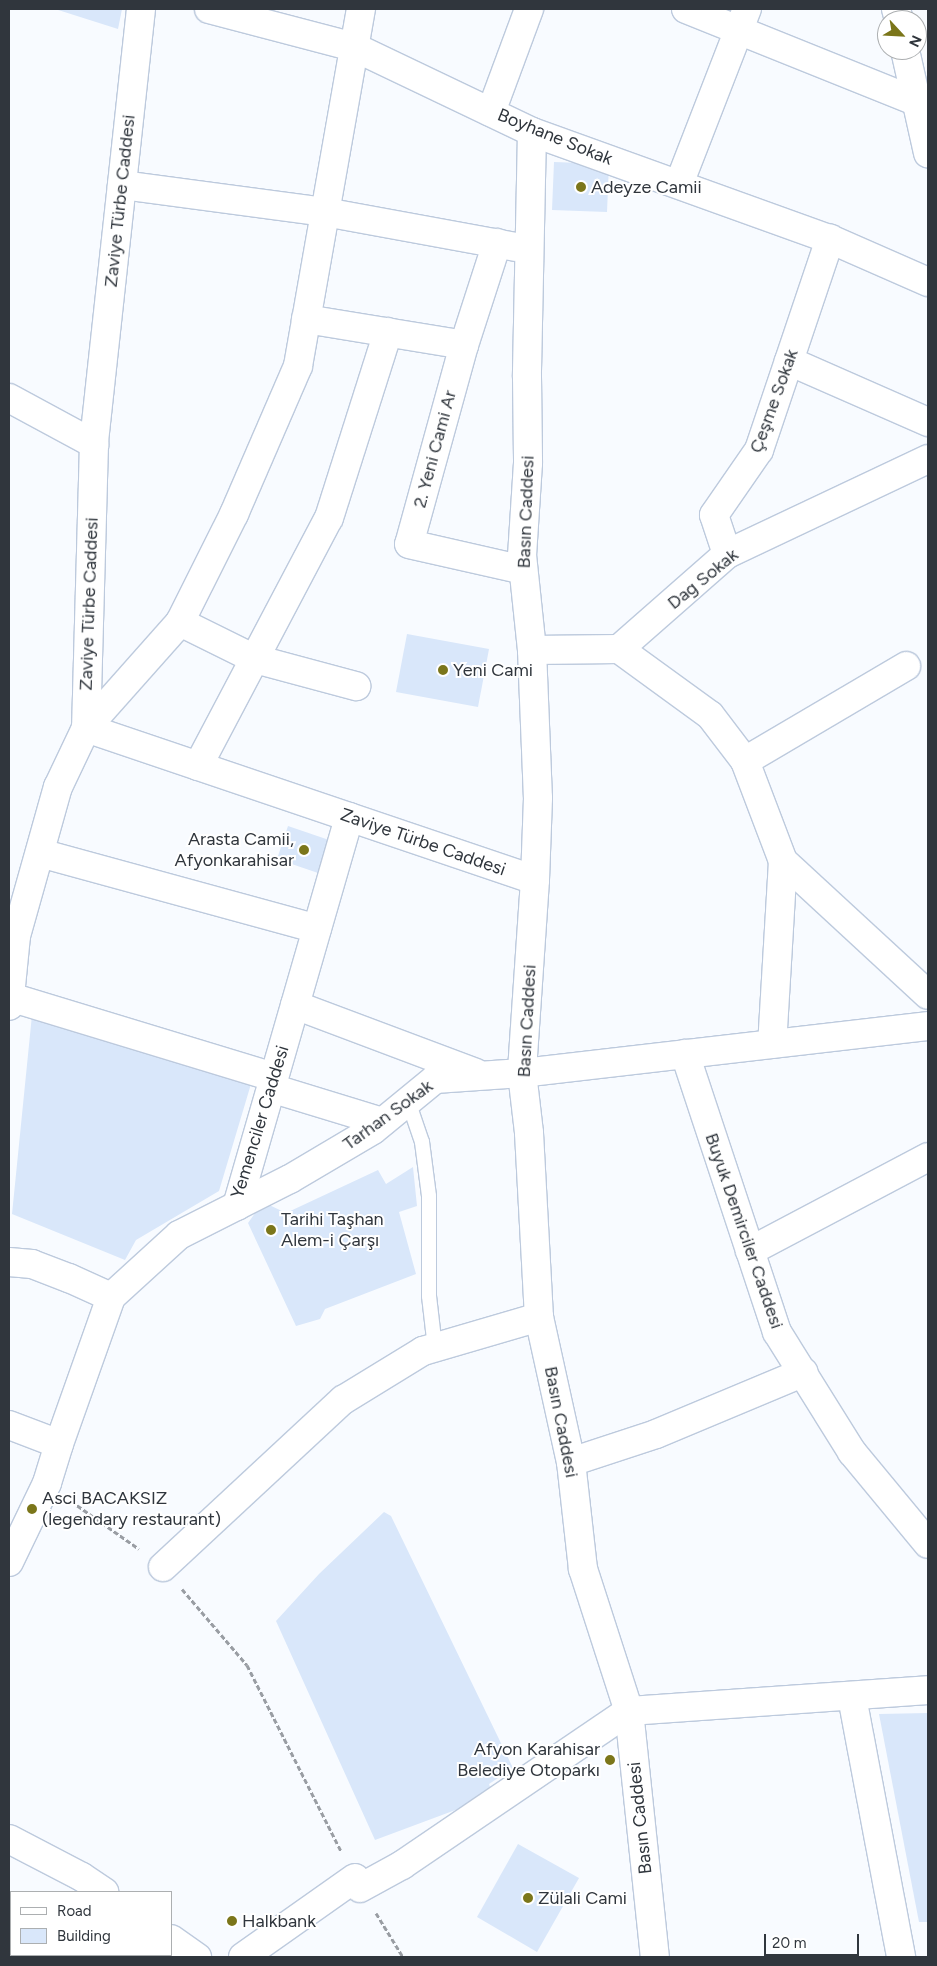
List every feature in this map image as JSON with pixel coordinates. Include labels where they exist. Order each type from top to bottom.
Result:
[{"type":"street","name":"Zaviye Türbe Caddesi","points":[[141,9],[94,444],[86,728],[535,880]]},
{"type":"street","name":"Boyhane Sokak","points":[[209,9],[354,47],[532,132],[830,239],[928,282]]},
{"type":"street","points":[[361,9],[298,366],[234,514],[180,622],[86,728],[58,787],[40,853],[12,935],[9,1001],[272,1083],[382,1122]]},
{"type":"street","points":[[491,112],[529,9]]},
{"type":"street","points":[[686,9],[743,19],[917,102]]},
{"type":"street","points":[[679,184],[743,19]]},
{"type":"street","points":[[908,60],[928,153]]},
{"type":"street","name":"Basın Caddesi","points":[[532,132],[528,463],[522,555],[532,650],[538,798],[535,880],[522,1073],[529,1133],[539,1318],[571,1462],[583,1569],[629,1711],[655,1957]]},
{"type":"street","points":[[122,185],[325,212],[530,249]]},
{"type":"street","name":"Çeşme Sokak","points":[[727,554],[714,515],[759,450],[830,239]]},
{"type":"street","name":"2. Yeni Cami Ar","points":[[497,243],[464,345],[409,544],[524,570]]},
{"type":"street","points":[[306,319],[464,345]]},
{"type":"street","points":[[198,766],[329,518],[388,332]]},
{"type":"street","points":[[789,361],[928,422]]},
{"type":"street","points":[[9,398],[94,444]]},
{"type":"street","name":"Dag Sokak","points":[[619,649],[727,554],[928,459]]},
{"type":"street","points":[[180,622],[256,659],[356,686]]},
{"type":"street","points":[[532,650],[619,649],[710,715],[745,761],[783,861],[772,1044]]},
{"type":"street","points":[[745,761],[906,666]]},
{"type":"street","name":"Yemenciler Caddesi","points":[[9,1562],[47,1483],[58,1444],[111,1297],[178,1235],[237,1206],[350,817]]},
{"type":"street","points":[[40,853],[317,929]]},
{"type":"street","points":[[783,861],[924,984]]},
{"type":"street","points":[[295,1004],[484,1076]]},
{"type":"street","name":"Tarhan Sokak","points":[[237,1206],[290,1179],[373,1130],[435,1079],[522,1073],[928,1026]]},
{"type":"street","name":"Buyuk Demirciler Caddesi","points":[[685,1054],[777,1332],[804,1372],[852,1452],[928,1544]]},
{"type":"street","points":[[750,1251],[928,1157]]},
{"type":"street","points":[[9,1262],[32,1264],[111,1297]]},
{"type":"street","points":[[163,1566],[344,1400],[423,1351],[539,1318]]},
{"type":"street","points":[[571,1462],[656,1434],[804,1372]]},
{"type":"street","points":[[9,1425],[58,1444]]},
{"type":"street","points":[[243,1957],[358,1883],[402,1865],[629,1711],[852,1697],[928,1690]]},
{"type":"street","points":[[852,1697],[900,1957]]},
{"type":"street","points":[[9,1839],[82,1877],[103,1891]]},
{"type":"street","points":[[172,1940],[197,1957]]},
{"type":"lane","points":[[408,1101],[422,1142],[428,1196],[429,1296],[435,1348]]},
{"type":"path","points":[[47,1483],[163,1566],[247,1665],[358,1883],[403,1957]]},
{"type":"building","points":[[55,9],[122,9],[118,29]]},
{"type":"building","name":"Adeyze Camii","points":[[554,162],[609,164],[607,212],[552,210]]},
{"type":"building","name":"Yeni Cami","points":[[407,634],[489,649],[478,707],[396,692]]},
{"type":"building","name":"Arasta Camii, Afyonkarahisar","points":[[288,826],[332,841],[321,874],[277,859]]},
{"type":"building","points":[[32,1015],[251,1084],[219,1191],[136,1240],[125,1260],[12,1214]]},
{"type":"building","points":[[413,1167],[417,1206],[399,1212],[416,1274],[325,1309],[320,1319],[296,1326],[248,1223],[263,1202],[286,1213],[378,1170],[386,1184]]},
{"type":"building","points":[[384,1512],[391,1516],[513,1768],[489,1784],[493,1796],[375,1840],[276,1621],[319,1574]]},
{"type":"building","points":[[928,1713],[928,1922],[919,1922],[879,1714]]},
{"type":"building","name":"Zülali Cami","points":[[518,1844],[579,1878],[537,1952],[477,1917]]},
{"type":"place","name":"Adeyze Camii","points":[[581,187]]},
{"type":"place","name":"Yeni Cami","points":[[443,670]]},
{"type":"place","name":"Arasta Camii, Afyonkarahisar","points":[[304,850]]},
{"type":"place","name":"Tarihi Taşhan Alem-i Çarşı","points":[[271,1230]]},
{"type":"place","name":"Asci BACAKSIZ (legendary restaurant)","points":[[32,1509]]},
{"type":"place","name":"Afyon Karahisar Belediye Otoparkı","points":[[610,1760]]},
{"type":"place","name":"Zülali Cami","points":[[528,1898]]},
{"type":"place","name":"Halkbank","points":[[232,1921]]}]
